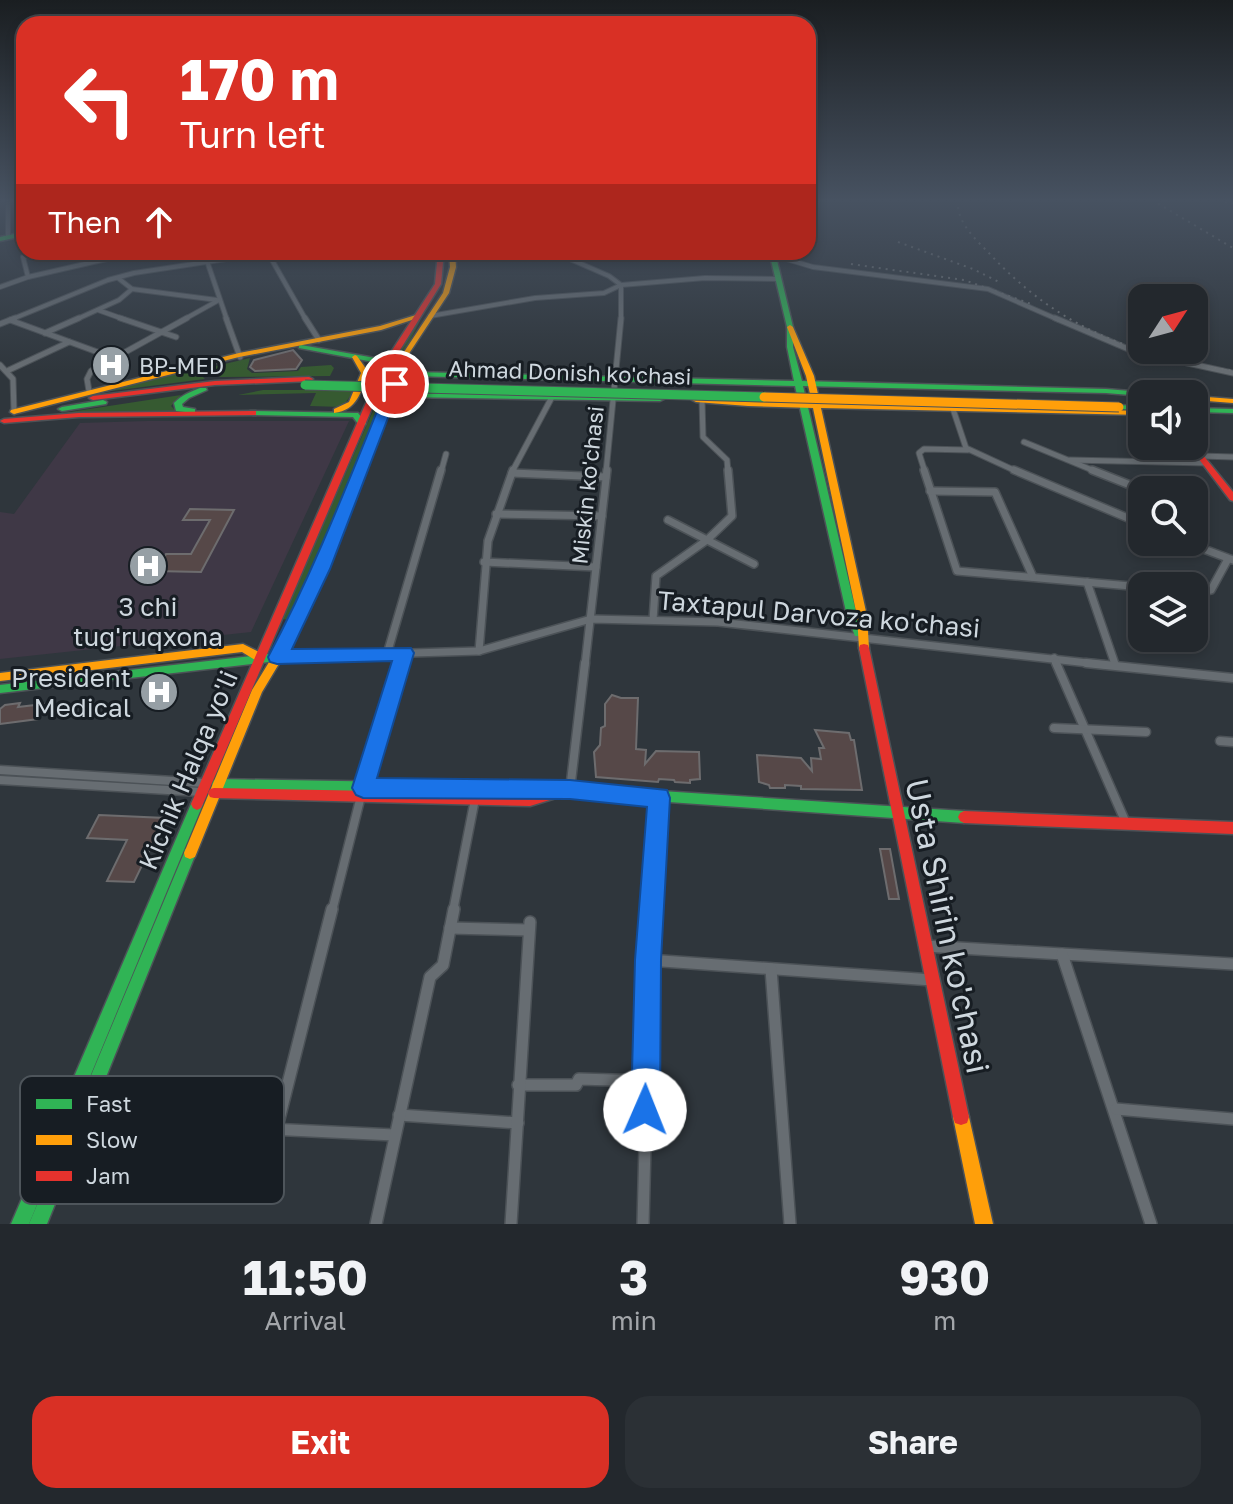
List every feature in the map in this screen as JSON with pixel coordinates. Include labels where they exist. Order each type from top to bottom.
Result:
[{"type":"main road","name":"Kichik Halqa yo'li","points":[[84,1076],[210,788],[257,690],[293,632],[321,569],[401,367],[438,289],[441,260]]},
{"type":"main road","name":"Kichik Halqa yo'li","points":[[96,1076],[259,657],[386,366],[449,289],[452,260]]},
{"type":"main road","name":"Usta Shirin ko'chasi","points":[[773,260],[790,327],[806,361],[805,383],[852,616],[862,638],[984,1224]]},
{"type":"main road","points":[[4,417],[50,400],[92,394],[239,356],[424,317]]},
{"type":"main road","points":[[287,345],[381,361],[386,366]]},
{"type":"main road","points":[[243,381],[210,378],[204,373],[213,365],[239,356],[298,347],[354,356],[364,366],[365,373],[352,403],[330,412]]},
{"type":"main road","name":"Ahmad Donish ko'chasi","points":[[401,367],[410,374],[842,384],[1116,403],[1128,407]]},
{"type":"main road","name":"Ahmad Donish ko'chasi","points":[[4,417],[92,394],[243,381],[1116,403]]},
{"type":"main road","points":[[743,381],[739,391],[748,404]]},
{"type":"main road","name":"Ahmad Donish ko'chasi","points":[[4,417],[203,390],[307,382]]},
{"type":"main road","points":[[842,384],[838,395],[849,407]]},
{"type":"main road","points":[[203,390],[182,398],[178,407],[187,411],[358,408],[372,401]]},
{"type":"main road","name":"Ahmad Donish ko'chasi","points":[[388,401],[402,395],[552,397],[953,409],[1128,400]]},
{"type":"main road","points":[[1208,404],[1233,401]]},
{"type":"main road","points":[[1208,408],[1233,411]]},
{"type":"main road","points":[[4,417],[330,412],[355,415],[362,423]]},
{"type":"main road","points":[[1204,460],[1233,498]]},
{"type":"main road","name":"Taxtapul Darvoza ko'chasi","points":[[0,677],[243,648],[259,657]]},
{"type":"main road","name":"Taxtapul Darvoza ko'chasi","points":[[0,689],[277,657]]},
{"type":"main road","points":[[210,788],[363,792],[570,790],[897,813],[1233,828]]},
{"type":"main road","points":[[363,792],[530,800],[570,790]]},
{"type":"main road","name":"Kichik Halqa yo'li","points":[[20,1224],[29,1204]]},
{"type":"main road","name":"Kichik Halqa yo'li","points":[[38,1224],[46,1204]]},
{"type":"street","points":[[24,260],[28,277]]},
{"type":"street","points":[[0,287],[28,277],[102,260]]},
{"type":"street","points":[[0,324],[118,278],[229,260]]},
{"type":"street","points":[[275,260],[289,293],[319,340]]},
{"type":"street","points":[[572,260],[609,276],[621,285]]},
{"type":"street","points":[[791,260],[813,267],[988,289],[1014,297],[1119,347],[1175,363],[1233,373]]},
{"type":"street","points":[[208,264],[239,356]]},
{"type":"street","points":[[118,278],[132,289],[219,300]]},
{"type":"street","points":[[424,317],[535,298],[604,293],[621,285],[705,278],[778,279]]},
{"type":"street","name":"Miskin ko'chasi","points":[[570,790],[614,398],[623,301],[621,285]]},
{"type":"street","points":[[44,333],[98,310],[132,289]]},
{"type":"street","points":[[92,394],[89,374],[111,357],[219,300]]},
{"type":"street","points":[[98,310],[176,337]]},
{"type":"street","points":[[10,320],[111,357]]},
{"type":"street","points":[[9,370],[69,342]]},
{"type":"street","points":[[0,365],[9,370],[15,381],[4,417]]},
{"type":"street","points":[[479,651],[484,562],[496,514],[512,473],[552,397]]},
{"type":"street","points":[[653,620],[656,576],[707,540],[732,514],[727,458],[703,437],[702,400]]},
{"type":"street","points":[[953,409],[968,450]]},
{"type":"street","points":[[1024,442],[1128,484]]},
{"type":"street","points":[[1128,518],[968,450],[920,451],[957,571],[1128,586]]},
{"type":"street","points":[[387,654],[446,454]]},
{"type":"street","points":[[1208,455],[1233,457]]},
{"type":"street","points":[[1070,460],[1128,458]]},
{"type":"street","points":[[512,473],[606,477]]},
{"type":"street","points":[[930,491],[995,492],[1033,577]]},
{"type":"street","points":[[496,514],[602,516]]},
{"type":"street","points":[[668,520],[754,564]]},
{"type":"street","points":[[1208,551],[1230,560],[1208,591]]},
{"type":"street","points":[[484,562],[596,567]]},
{"type":"street","points":[[1087,582],[1115,664]]},
{"type":"street","name":"Taxtapul Darvoza ko'chasi","points":[[277,657],[479,651],[591,619],[653,620],[718,622],[1233,678]]},
{"type":"street","points":[[284,1100],[363,792],[404,653]]},
{"type":"street","points":[[1054,658],[1126,823]]},
{"type":"street","points":[[1054,728],[1146,732]]},
{"type":"street","points":[[1220,741],[1233,742]]},
{"type":"street","points":[[0,770],[210,788]]},
{"type":"street","points":[[0,780],[210,788]]},
{"type":"street","points":[[643,1224],[648,960],[659,798]]},
{"type":"street","points":[[376,1224],[430,977],[442,967],[475,799]]},
{"type":"street","points":[[450,928],[529,926],[511,1224]]},
{"type":"street","points":[[925,946],[1232,967]]},
{"type":"street","points":[[1062,954],[1153,1223]]},
{"type":"street","points":[[648,960],[932,980]]},
{"type":"street","points":[[771,969],[790,1224]]},
{"type":"street","points":[[518,1085],[576,1085],[579,1079],[646,1081]]},
{"type":"street","points":[[1116,1109],[1233,1119]]},
{"type":"street","points":[[399,1115],[518,1123]]},
{"type":"street","points":[[284,1127],[394,1135]]},
{"type":"shaded area","points":[[349,421],[251,632],[0,659],[0,512],[14,514],[80,423]]},
{"type":"green space","points":[[420,321],[398,364],[303,594],[289,620],[282,619],[407,333],[415,322]]},
{"type":"green space","points":[[250,358],[247,369],[252,373],[298,371],[301,367],[331,365],[334,368],[330,376],[221,377],[210,373],[216,366]]},
{"type":"green space","points":[[211,363],[199,373],[205,379],[88,394]]},
{"type":"green space","points":[[263,390],[355,390],[342,407],[310,406],[316,393],[238,395]]},
{"type":"green space","points":[[181,395],[171,406],[178,413],[50,415]]},
{"type":"building","points":[[293,350],[302,360],[296,369],[255,371],[250,367],[254,360]]},
{"type":"building","points":[[190,509],[234,510],[201,572],[156,571],[166,554],[191,554],[210,520],[183,520]]},
{"type":"building","points":[[612,695],[638,698],[636,749],[646,750],[645,764],[656,751],[699,752],[700,779],[690,780],[690,783],[596,777],[594,752],[600,745],[601,728],[605,726],[605,704]]},
{"type":"building","points":[[20,703],[18,707],[44,704],[38,719],[0,724],[0,709]]},
{"type":"building","points":[[815,730],[849,733],[851,740],[854,740],[862,790],[801,789],[801,786],[785,785],[785,788],[770,788],[759,782],[757,755],[801,758],[812,771],[811,758],[821,759],[819,748],[824,748]]},
{"type":"building","points":[[99,815],[165,818],[134,882],[107,881],[127,840],[87,838]]},
{"type":"building","points":[[880,849],[890,849],[899,899],[889,899]]},
{"type":"railway","points":[[940,257],[999,282]]},
{"type":"railway","points":[[993,257],[1042,300],[1099,334],[1162,356],[1233,371]]},
{"type":"railway","points":[[851,264],[964,280],[1034,305]]},
{"type":"traffic: fast","points":[[774,260],[790,327],[790,347],[852,616],[859,633]]},
{"type":"traffic: fast","points":[[301,347],[381,361],[386,366]]},
{"type":"traffic: fast","points":[[401,367],[410,374],[1106,391]]},
{"type":"traffic: fast","points":[[305,385],[764,397]]},
{"type":"traffic: fast","points":[[192,411],[179,409],[178,403],[186,396],[203,390]]},
{"type":"traffic: fast","points":[[1106,391],[1128,393]]},
{"type":"traffic: fast","points":[[388,401],[402,395],[660,399]]},
{"type":"traffic: fast","points":[[62,409],[103,402]]},
{"type":"traffic: fast","points":[[1119,407],[1128,407]]},
{"type":"traffic: fast","points":[[1208,410],[1233,411]]},
{"type":"traffic: fast","points":[[253,413],[355,415],[362,423]]},
{"type":"traffic: fast","points":[[0,689],[277,657]]},
{"type":"traffic: fast","points":[[218,784],[570,790],[964,817]]},
{"type":"traffic: fast","points":[[82,1076],[197,804]]},
{"type":"traffic: fast","points":[[99,1076],[190,853]]},
{"type":"traffic: fast","points":[[20,1224],[28,1204]]},
{"type":"traffic: fast","points":[[38,1224],[46,1204]]},
{"type":"traffic: slow","points":[[190,853],[257,690],[293,632],[321,569],[407,352],[446,293],[453,260]]},
{"type":"traffic: slow","points":[[14,412],[239,355],[381,328],[416,317]]},
{"type":"traffic: slow","points":[[790,327],[810,376],[862,616],[864,648]]},
{"type":"traffic: slow","points":[[337,411],[352,403],[365,373],[355,357]]},
{"type":"traffic: slow","points":[[764,397],[1119,407]]},
{"type":"traffic: slow","points":[[1208,399],[1233,401]]},
{"type":"traffic: slow","points":[[696,400],[748,404],[1128,413]]},
{"type":"traffic: slow","points":[[0,677],[243,648],[259,657]]},
{"type":"traffic: slow","points":[[961,1117],[984,1224]]},
{"type":"traffic: jam","points":[[197,804],[386,366],[438,284],[440,260]]},
{"type":"traffic: jam","points":[[93,398],[215,383],[309,379]]},
{"type":"traffic: jam","points":[[4,421],[79,415],[253,413]]},
{"type":"traffic: jam","points":[[1204,460],[1233,498]]},
{"type":"traffic: jam","points":[[864,648],[961,1117]]},
{"type":"traffic: jam","points":[[214,793],[530,800],[552,794]]},
{"type":"traffic: jam","points":[[964,817],[1233,828]]},
{"type":"place","name":"BP-MED","points":[[111,365]]},
{"type":"place","name":"3 chi tug'ruqxona","points":[[148,566]]},
{"type":"place","name":"President Medical","points":[[159,692]]},
{"type":"route","points":[[395,384],[321,569],[293,632],[277,657],[404,653],[363,788],[570,790],[659,798],[648,960],[645,1110]]}]
